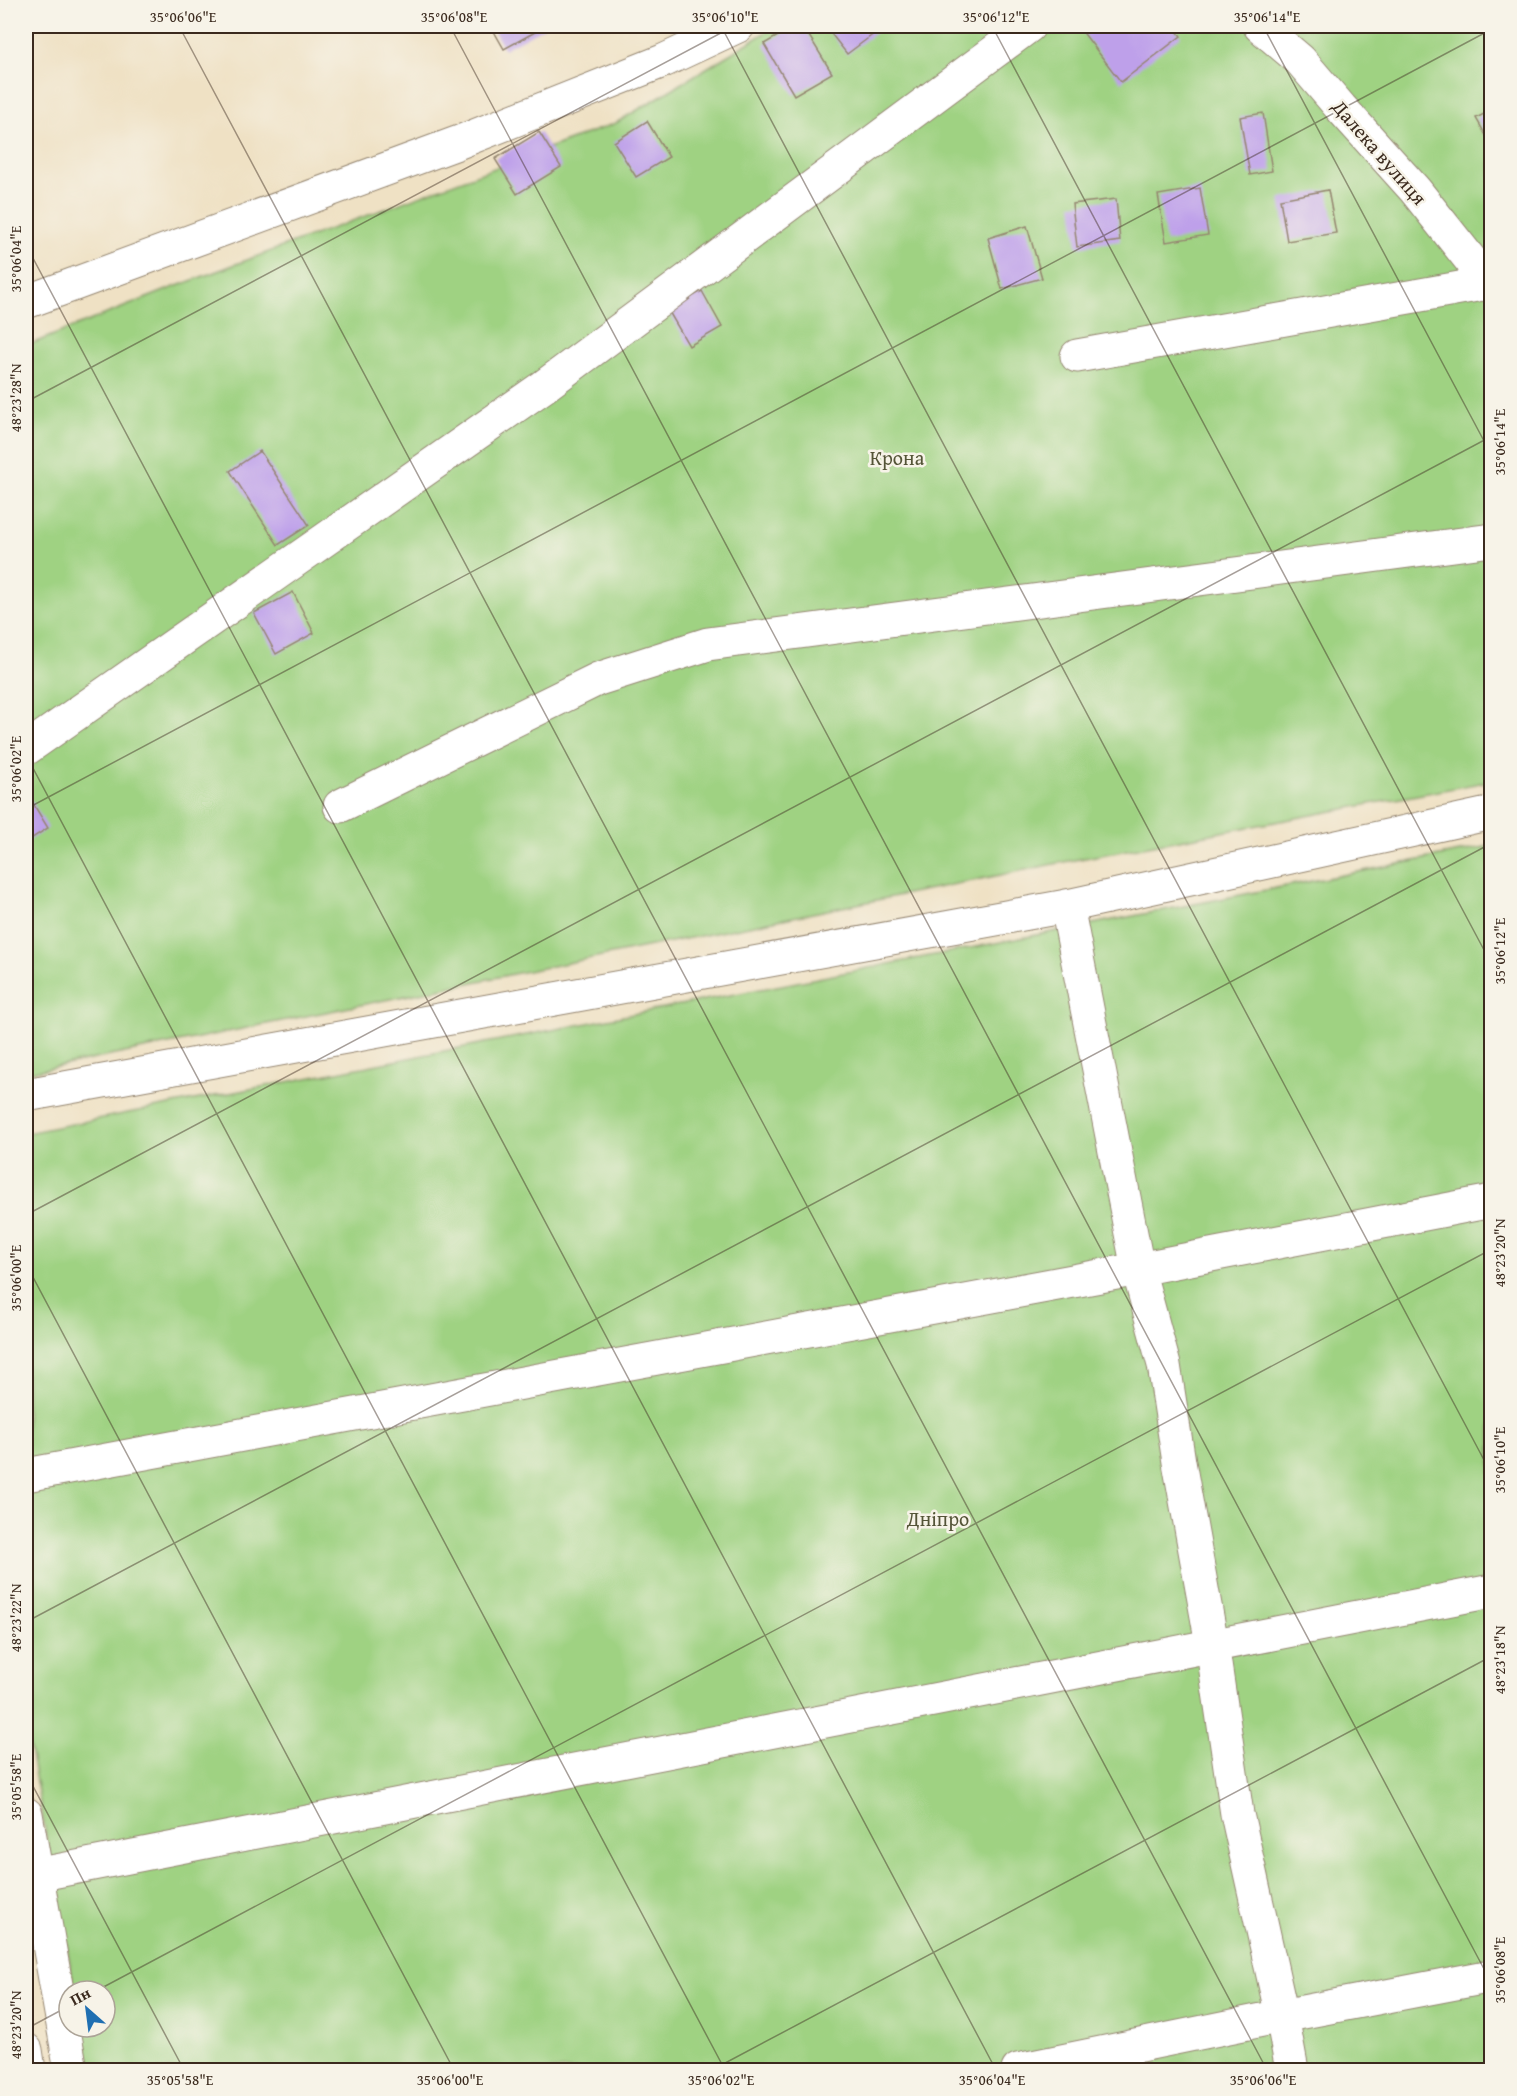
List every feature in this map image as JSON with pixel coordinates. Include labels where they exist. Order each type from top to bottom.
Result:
[{"type":"street","points":[[26,302],[457,143],[663,61],[738,26]]},
{"type":"street","points":[[26,749],[543,387],[1029,26]]},
{"type":"street","name":"Далека вулиця","points":[[1260,26],[1300,60],[1415,190],[1490,285]]},
{"type":"street","points":[[1077,356],[1490,285]]},
{"type":"street","points":[[340,806],[598,679],[708,644],[1491,540]]},
{"type":"street","points":[[26,1095],[1067,906],[1491,813]]},
{"type":"street","points":[[1067,906],[1138,1269],[1164,1365],[1212,1644],[1237,1814],[1292,2070]]},
{"type":"street","points":[[26,1474],[1138,1269],[1491,1201]]},
{"type":"street","points":[[36,1875],[1491,1591]]},
{"type":"street","points":[[26,1814],[71,2070]]},
{"type":"street","points":[[1018,2070],[1282,2016],[1491,1977]]},
{"type":"street","points":[[26,2050],[29,2070]]},
{"type":"green space","name":"Крона","points":[[776,26],[1491,26],[1491,781],[1064,862],[26,1073],[26,346],[177,286],[616,123]]},
{"type":"green space","name":"Дніпро","points":[[1491,846],[1491,2070],[90,2070],[84,2039],[117,2039],[117,1979],[73,1979],[26,1728],[26,1133]]},
{"type":"building","points":[[491,26],[546,26],[504,49]]},
{"type":"building","points":[[795,26],[803,26],[832,73],[794,95],[764,44]]},
{"type":"building","points":[[825,26],[882,26],[883,27],[847,54]]},
{"type":"building","points":[[1078,26],[1173,26],[1181,36],[1121,82]]},
{"type":"building","points":[[1492,110],[1492,146],[1476,118]]},
{"type":"building","points":[[1263,113],[1272,171],[1250,175],[1240,117]]},
{"type":"building","points":[[647,121],[669,157],[636,177],[614,142]]},
{"type":"building","points":[[539,132],[561,167],[517,194],[495,159]]},
{"type":"building","points":[[1200,188],[1208,235],[1166,242],[1158,195]]},
{"type":"building","points":[[1328,190],[1336,233],[1287,241],[1280,199]]},
{"type":"building","points":[[1116,199],[1120,241],[1077,247],[1072,204]]},
{"type":"building","points":[[1027,226],[1042,278],[1002,289],[988,238]]},
{"type":"building","points":[[702,291],[722,327],[689,346],[668,310]]},
{"type":"building","points":[[260,451],[309,525],[278,545],[230,471]]},
{"type":"building","points":[[293,592],[314,633],[276,654],[254,613]]},
{"type":"building","points":[[26,792],[48,828],[26,842]]}]
